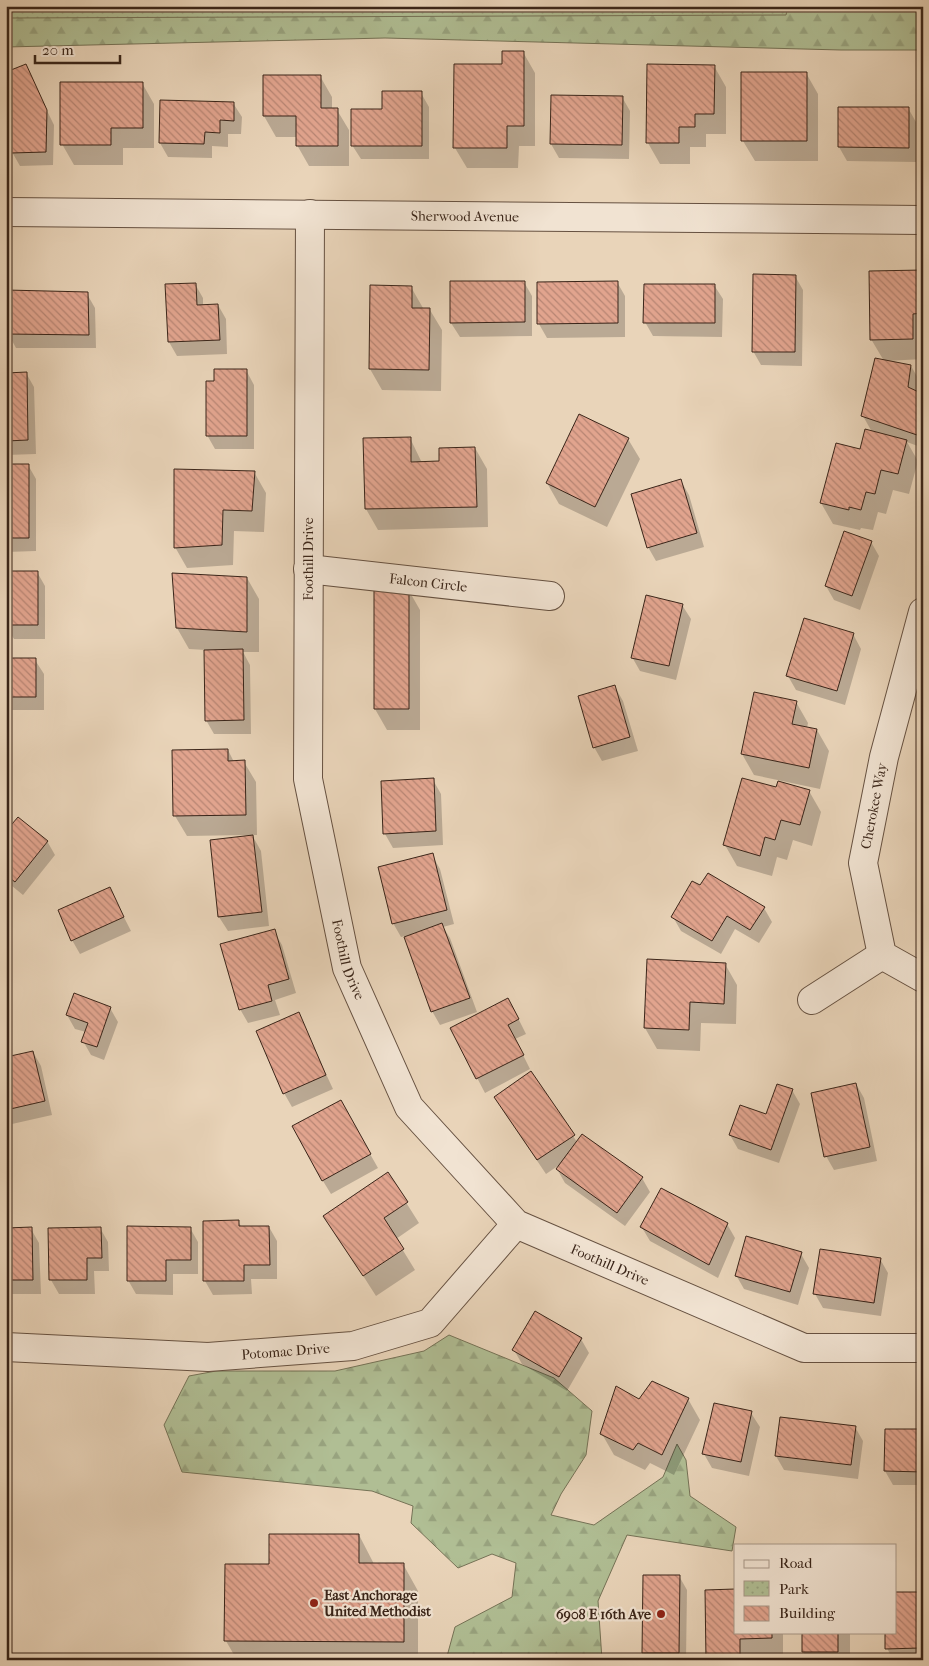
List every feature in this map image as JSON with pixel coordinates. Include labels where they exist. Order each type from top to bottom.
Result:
[{"type":"street","name":"Sherwood Avenue","points":[[6,212],[923,220]]},
{"type":"street","name":"Foothill Drive","points":[[310,214],[308,779],[347,968],[409,1107],[516,1224],[804,1348],[923,1348]]},
{"type":"street","name":"Falcon Circle","points":[[308,569],[550,596]]},
{"type":"street","name":"Cherokee Way","points":[[882,955],[863,863],[884,757],[923,612]]},
{"type":"street","points":[[812,1000],[882,955],[923,978]]},
{"type":"street","name":"Potomac Drive","points":[[6,1347],[208,1357],[353,1346],[430,1323],[516,1224]]},
{"type":"path","points":[[6,10],[15,6]]},
{"type":"green space","points":[[6,6],[923,6],[923,50],[841,50],[385,38],[6,47]]},
{"type":"green space","points":[[6,6],[788,6],[786,15],[6,18]]},
{"type":"green space","points":[[449,1335],[554,1378],[592,1411],[586,1455],[561,1494],[551,1515],[594,1525],[663,1477],[677,1444],[686,1460],[690,1496],[736,1527],[732,1551],[627,1535],[598,1601],[602,1660],[446,1660],[455,1627],[512,1597],[516,1563],[492,1554],[458,1568],[411,1523],[413,1506],[372,1491],[182,1472],[164,1425],[189,1376],[216,1371],[335,1371],[424,1351]]},
{"type":"building","points":[[502,51],[524,51],[524,126],[507,126],[507,148],[453,148],[454,64],[502,64]]},
{"type":"building","points":[[26,64],[47,110],[46,152],[11,153],[10,129],[6,118],[6,72]]},
{"type":"building","points":[[647,64],[715,65],[714,114],[695,114],[695,127],[679,127],[679,143],[646,143]]},
{"type":"building","points":[[741,72],[807,72],[807,141],[741,141]]},
{"type":"building","points":[[263,75],[321,75],[321,108],[338,108],[338,146],[296,146],[296,116],[263,116]]},
{"type":"building","points":[[60,82],[143,82],[143,128],[111,128],[111,145],[60,145]]},
{"type":"building","points":[[382,91],[422,91],[422,146],[351,146],[351,109],[382,109]]},
{"type":"building","points":[[551,95],[623,96],[622,145],[550,144]]},
{"type":"building","points":[[160,100],[234,102],[234,121],[220,120],[220,133],[205,132],[204,144],[159,143]]},
{"type":"building","points":[[838,107],[909,107],[909,148],[838,147]]},
{"type":"building","points":[[923,270],[923,313],[913,314],[913,339],[870,340],[869,271]]},
{"type":"building","points":[[753,274],[796,275],[795,352],[752,352]]},
{"type":"building","points":[[450,281],[525,281],[525,322],[450,323]]},
{"type":"building","points":[[618,281],[618,323],[537,324],[537,282]]},
{"type":"building","points":[[196,283],[197,305],[218,304],[220,340],[168,342],[165,284]]},
{"type":"building","points":[[644,284],[715,284],[715,323],[643,323]]},
{"type":"building","points":[[370,285],[412,286],[412,308],[430,308],[429,370],[369,369]]},
{"type":"building","points":[[6,290],[88,292],[89,335],[6,334]]},
{"type":"building","points":[[875,358],[911,365],[908,387],[923,394],[923,412],[917,435],[861,416]]},
{"type":"building","points":[[214,369],[247,369],[247,436],[206,436],[206,381],[214,381]]},
{"type":"building","points":[[27,372],[28,440],[6,441],[6,373]]},
{"type":"building","points":[[579,414],[629,438],[595,507],[546,483]]},
{"type":"building","points":[[865,429],[907,440],[898,474],[881,470],[875,494],[866,492],[861,510],[849,507],[849,510],[820,503],[836,443],[860,449]]},
{"type":"building","points":[[411,437],[411,462],[439,461],[439,448],[475,447],[477,507],[365,509],[363,438]]},
{"type":"building","points":[[6,464],[29,464],[29,538],[6,538]]},
{"type":"building","points":[[174,469],[255,471],[252,511],[223,510],[222,545],[174,548]]},
{"type":"building","points":[[681,479],[697,533],[647,548],[631,494]]},
{"type":"building","points":[[844,531],[872,541],[852,596],[825,586]]},
{"type":"building","points":[[6,571],[38,571],[38,625],[6,625]]},
{"type":"building","points":[[172,573],[247,577],[247,632],[176,628]]},
{"type":"building","points":[[374,588],[409,588],[409,709],[374,709]]},
{"type":"building","points":[[646,595],[683,604],[669,666],[631,658]]},
{"type":"building","points":[[804,618],[854,633],[837,691],[786,676]]},
{"type":"building","points":[[243,649],[244,720],[205,721],[204,650]]},
{"type":"building","points":[[6,658],[36,658],[36,697],[6,697]]},
{"type":"building","points":[[615,685],[630,737],[593,748],[578,696]]},
{"type":"building","points":[[754,692],[797,701],[792,724],[817,729],[809,768],[741,754]]},
{"type":"building","points":[[228,749],[228,761],[245,760],[246,815],[173,816],[172,750]]},
{"type":"building","points":[[434,778],[436,831],[383,834],[381,781]]},
{"type":"building","points":[[742,778],[776,787],[778,781],[810,790],[800,825],[781,820],[775,840],[765,837],[760,856],[723,845]]},
{"type":"building","points":[[18,817],[48,841],[15,882],[6,875],[6,831]]},
{"type":"building","points":[[253,835],[262,912],[218,917],[210,840]]},
{"type":"building","points":[[433,853],[447,910],[392,924],[378,867]]},
{"type":"building","points":[[708,873],[765,907],[750,930],[727,916],[712,941],[671,917],[692,881],[700,885]]},
{"type":"building","points":[[110,887],[124,917],[71,941],[58,910]]},
{"type":"building","points":[[442,923],[470,998],[431,1012],[404,937]]},
{"type":"building","points":[[275,929],[289,979],[268,985],[272,1001],[239,1010],[220,944]]},
{"type":"building","points":[[647,959],[726,963],[724,1004],[690,1002],[689,1030],[644,1028]]},
{"type":"building","points":[[74,993],[111,1007],[97,1047],[81,1042],[88,1023],[66,1015]]},
{"type":"building","points":[[508,998],[519,1019],[508,1025],[524,1055],[476,1079],[450,1028]]},
{"type":"building","points":[[299,1012],[326,1075],[283,1094],[256,1031]]},
{"type":"building","points":[[33,1051],[45,1101],[6,1110],[6,1057]]},
{"type":"building","points":[[531,1071],[575,1135],[537,1160],[494,1097]]},
{"type":"building","points":[[856,1083],[870,1147],[824,1157],[811,1093]]},
{"type":"building","points":[[777,1084],[793,1089],[771,1150],[729,1135],[740,1105],[766,1114]]},
{"type":"building","points":[[341,1100],[371,1154],[322,1181],[292,1126]]},
{"type":"building","points":[[582,1134],[643,1177],[617,1213],[556,1169]]},
{"type":"building","points":[[388,1172],[408,1202],[384,1218],[404,1249],[363,1276],[323,1216]]},
{"type":"building","points":[[661,1188],[728,1223],[709,1265],[640,1227]]},
{"type":"building","points":[[239,1220],[239,1226],[269,1226],[270,1265],[244,1265],[244,1281],[203,1281],[203,1221]]},
{"type":"building","points":[[127,1226],[191,1227],[191,1260],[166,1260],[166,1281],[127,1281]]},
{"type":"building","points":[[32,1227],[33,1280],[6,1280],[6,1228]]},
{"type":"building","points":[[101,1227],[102,1258],[87,1258],[87,1280],[49,1280],[48,1228]]},
{"type":"building","points":[[746,1236],[802,1252],[790,1292],[735,1276]]},
{"type":"building","points":[[820,1249],[881,1258],[874,1303],[813,1294]]},
{"type":"building","points":[[923,1274],[923,1316],[921,1316],[920,1275]]},
{"type":"building","points":[[535,1311],[582,1338],[559,1377],[512,1350]]},
{"type":"building","points":[[652,1381],[689,1398],[662,1455],[638,1443],[633,1450],[600,1434],[616,1386],[639,1399]]},
{"type":"building","points":[[714,1403],[752,1411],[741,1462],[702,1454]]},
{"type":"building","points":[[780,1417],[856,1426],[851,1465],[775,1456]]},
{"type":"building","points":[[885,1429],[923,1429],[923,1472],[884,1471]]},
{"type":"building","name":"East Anchorage United Methodist","points":[[269,1534],[359,1534],[359,1563],[404,1563],[404,1642],[224,1641],[225,1564],[269,1564]]},
{"type":"building","name":"6908 E 16th Ave","points":[[643,1575],[680,1575],[679,1653],[642,1653]]},
{"type":"building","points":[[734,1589],[734,1634],[772,1634],[772,1638],[740,1639],[740,1660],[706,1660],[705,1590]]},
{"type":"building","points":[[896,1592],[923,1592],[920,1648],[885,1649],[885,1634],[896,1634]]},
{"type":"building","points":[[802,1634],[838,1634],[838,1652],[802,1652]]},
{"type":"place","name":"East Anchorage United Methodist","points":[[314,1603]]},
{"type":"place","name":"6908 E 16th Ave","points":[[661,1614]]}]
